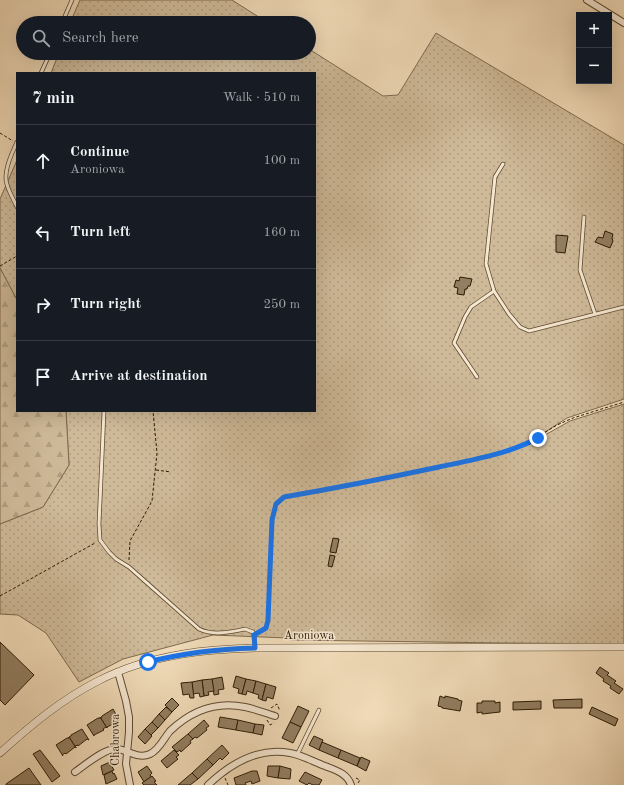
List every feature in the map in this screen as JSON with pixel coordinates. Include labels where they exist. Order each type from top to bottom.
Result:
[{"type":"street","points":[[587,0],[624,23]]},
{"type":"street","name":"Aroniowa","points":[[0,753],[31,726],[65,701],[96,682],[118,672],[148,662],[185,654],[216,650],[255,648],[624,647]]},
{"type":"street","name":"Chabrowa","points":[[118,672],[129,717],[126,764],[130,785]]},
{"type":"street","points":[[75,772],[111,749],[121,749],[132,754],[152,754],[178,724],[189,716],[206,708],[222,705],[235,705],[246,707],[275,719]]},
{"type":"street","points":[[208,785],[231,766],[263,753],[278,752],[297,755],[344,775],[348,778],[351,785]]},
{"type":"lane","points":[[65,16],[72,0]]},
{"type":"lane","points":[[41,72],[47,60]]},
{"type":"lane","points":[[16,146],[8,167],[6,179],[16,205]]},
{"type":"lane","points":[[503,164],[495,178],[486,264],[494,291],[520,328],[529,330],[624,307]]},
{"type":"lane","points":[[584,217],[580,270],[596,314]]},
{"type":"lane","points":[[477,377],[454,343],[471,307],[494,291]]},
{"type":"lane","points":[[104,412],[99,524],[100,540],[104,547],[116,559],[129,567],[192,624],[202,631],[214,633],[244,629],[253,632],[255,648]]},
{"type":"lane","points":[[297,755],[318,710]]},
{"type":"path","points":[[0,133],[16,142]]},
{"type":"path","points":[[0,266],[16,257]]},
{"type":"path","points":[[254,635],[266,628],[268,620],[272,520],[276,504],[284,497],[356,485],[499,452],[526,444],[572,418],[624,402]]},
{"type":"path","points":[[129,567],[130,542],[152,501],[157,453],[154,412]]},
{"type":"path","points":[[155,470],[171,472]]},
{"type":"path","points":[[0,596],[100,540]]},
{"type":"path","points":[[268,710],[277,704],[280,711]]},
{"type":"path","points":[[265,717],[270,725],[275,719]]},
{"type":"path","points":[[354,777],[360,780],[356,785]]},
{"type":"green space","points":[[80,0],[232,0],[257,16],[73,16]]},
{"type":"green space","points":[[436,33],[624,145],[624,399],[567,418],[528,443],[570,421],[624,404],[624,644],[291,640],[287,638],[213,635],[123,659],[79,682],[46,633],[18,615],[0,614],[0,524],[43,507],[69,465],[66,412],[316,412],[316,72],[51,72],[56,60],[316,60],[316,53],[383,96],[398,95]]},
{"type":"green space","points":[[16,162],[16,298],[0,268],[0,199]]},
{"type":"green space","points":[[0,268],[16,298],[16,412],[66,412],[69,465],[43,507],[0,524]]},
{"type":"building","points":[[605,231],[613,234],[613,241],[610,248],[595,242],[598,237],[603,238]]},
{"type":"building","points":[[556,235],[568,236],[565,253],[556,252]]},
{"type":"building","points":[[460,277],[472,279],[470,286],[465,289],[464,295],[457,294],[458,288],[454,287],[456,280],[459,281]]},
{"type":"building","points":[[333,538],[339,539],[336,553],[330,552]]},
{"type":"building","points":[[330,555],[335,556],[332,567],[328,566]]},
{"type":"building","points":[[0,642],[34,675],[5,705],[0,700]]},
{"type":"building","points":[[600,667],[609,673],[607,675],[616,681],[614,683],[623,689],[619,694],[610,688],[611,686],[603,681],[604,679],[596,673]]},
{"type":"building","points":[[236,676],[246,679],[242,694],[238,693],[239,689],[233,687]]},
{"type":"building","points":[[222,677],[224,689],[218,690],[219,694],[214,695],[212,679]]},
{"type":"building","points":[[212,679],[214,691],[208,692],[209,695],[204,696],[202,680]]},
{"type":"building","points":[[246,679],[256,681],[253,693],[247,691],[246,695],[242,694]]},
{"type":"building","points":[[202,680],[204,696],[200,697],[199,693],[193,694],[192,682]]},
{"type":"building","points":[[256,681],[266,684],[262,700],[258,698],[259,695],[253,693]]},
{"type":"building","points":[[192,682],[194,698],[190,698],[189,694],[183,695],[181,683]]},
{"type":"building","points":[[266,684],[276,687],[273,699],[267,697],[266,701],[262,700]]},
{"type":"building","points":[[440,696],[462,701],[460,711],[438,706]]},
{"type":"building","points":[[172,698],[179,705],[172,712],[165,705]]},
{"type":"building","points":[[582,699],[582,708],[554,708],[553,700]]},
{"type":"building","points":[[482,701],[495,701],[495,703],[500,702],[500,712],[482,714],[482,712],[477,713],[477,703],[482,703]]},
{"type":"building","points":[[541,701],[541,709],[513,710],[513,702]]},
{"type":"building","points":[[298,706],[309,711],[301,727],[290,722]]},
{"type":"building","points":[[166,707],[172,712],[165,720],[159,714]]},
{"type":"building","points":[[592,707],[618,719],[615,726],[589,714]]},
{"type":"building","points":[[113,709],[119,720],[107,728],[100,717],[101,718]]},
{"type":"building","points":[[159,714],[165,720],[158,728],[152,722]]},
{"type":"building","points":[[220,717],[238,720],[236,730],[218,727]]},
{"type":"building","points":[[98,718],[101,718],[107,728],[106,727],[94,736],[87,725]]},
{"type":"building","points":[[204,720],[209,726],[206,728],[207,730],[197,738],[195,737],[193,739],[188,734]]},
{"type":"building","points":[[238,720],[255,724],[253,733],[236,730]]},
{"type":"building","points":[[152,722],[158,728],[151,735],[145,729]]},
{"type":"building","points":[[290,722],[301,727],[293,743],[282,738]]},
{"type":"building","points":[[255,724],[264,725],[262,735],[253,733]]},
{"type":"building","points":[[82,729],[89,740],[87,739],[78,746],[75,746],[76,748],[69,737]]},
{"type":"building","points":[[145,729],[152,736],[145,744],[138,737]]},
{"type":"building","points":[[188,734],[193,739],[190,741],[191,743],[181,752],[180,750],[177,752],[172,747]]},
{"type":"building","points":[[314,736],[323,740],[319,750],[309,745]]},
{"type":"building","points":[[69,737],[76,748],[75,747],[66,754],[65,753],[62,755],[56,745]]},
{"type":"building","points":[[322,742],[341,750],[338,758],[319,750]]},
{"type":"building","points":[[222,745],[229,753],[222,760],[220,758],[213,765],[207,759]]},
{"type":"building","points":[[40,750],[60,776],[52,782],[33,754]]},
{"type":"building","points":[[174,750],[179,755],[176,757],[178,759],[167,768],[161,761]]},
{"type":"building","points":[[341,750],[360,758],[357,766],[338,758]]},
{"type":"building","points":[[361,757],[370,761],[366,771],[357,766]]},
{"type":"building","points":[[207,759],[213,765],[198,779],[192,773]]},
{"type":"building","points":[[110,762],[110,766],[111,765],[114,770],[103,775],[101,766]]},
{"type":"building","points":[[147,766],[152,773],[150,775],[151,777],[144,782],[138,772]]},
{"type":"building","points":[[268,766],[280,766],[278,778],[267,776]]},
{"type":"building","points":[[280,766],[291,769],[290,779],[278,778]]},
{"type":"building","points":[[29,768],[41,785],[6,785],[6,784]]},
{"type":"building","points":[[112,771],[117,779],[106,784],[104,775]]},
{"type":"building","points":[[252,771],[257,771],[260,781],[252,784],[251,781],[245,783],[246,785],[236,785],[234,778]]},
{"type":"building","points":[[305,772],[322,780],[319,785],[309,783],[307,785],[299,781]]},
{"type":"building","points":[[192,773],[198,779],[190,785],[178,785]]},
{"type":"building","points":[[152,776],[157,785],[144,785],[142,783]]},
{"type":"route","points":[[148,662],[194,652],[230,648],[255,648],[254,635],[266,628],[268,620],[272,520],[276,504],[284,497],[356,485],[460,462],[526,444],[538,438]]}]
